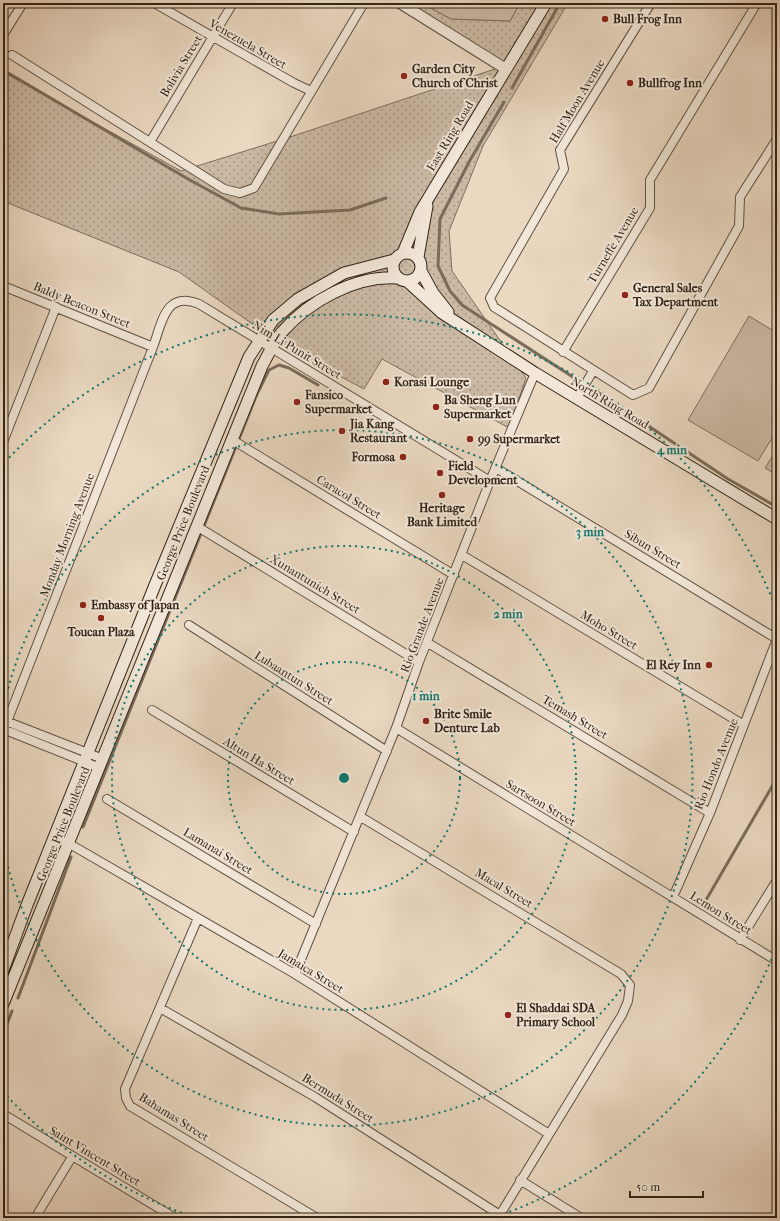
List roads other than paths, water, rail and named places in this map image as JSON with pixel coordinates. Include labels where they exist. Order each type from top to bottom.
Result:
[{"type":"main road","name":"East Ring Road","points":[[427,201],[546,3]]},
{"type":"main road","points":[[427,201],[418,257],[422,266],[421,271],[416,279],[402,279],[393,269],[416,219],[427,201]]},
{"type":"main road","points":[[398,256],[411,253],[418,257]]},
{"type":"main road","name":"George Price Boulevard","points":[[3,970],[155,585],[243,370],[258,341],[284,309],[318,286],[359,268],[398,256]]},
{"type":"main road","name":"North Ring Road","points":[[421,271],[433,292],[453,319]]},
{"type":"main road","name":"George Price Boulevard","points":[[3,1004],[255,379],[271,349],[291,323],[314,304],[325,298],[360,283],[380,278],[402,279]]},
{"type":"main road","name":"North Ring Road","points":[[402,279],[436,309],[535,373],[777,519]]},
{"type":"main road","points":[[318,286],[325,298]]},
{"type":"main road","points":[[155,585],[170,591]]},
{"type":"street","points":[[3,36],[23,3]]},
{"type":"street","name":"Venezuela Street","points":[[154,3],[294,83],[311,91]]},
{"type":"street","name":"Bolivia Street","points":[[150,142],[233,3]]},
{"type":"street","points":[[12,55],[224,189],[240,193],[254,188],[364,3]]},
{"type":"street","points":[[400,3],[506,69]]},
{"type":"street","name":"HalfMoon Avenue","points":[[563,352],[494,308],[490,298],[564,169],[560,150],[651,3]]},
{"type":"street","name":"Turneffe Avenue","points":[[563,352],[650,208],[650,180],[757,3]]},
{"type":"street","points":[[563,352],[634,395],[649,388],[739,226],[740,197],[777,139]]},
{"type":"street","name":"Baldy Beacon Street","points":[[3,286],[152,347]]},
{"type":"street","name":"Nim Li Punit Street","points":[[152,347],[168,309],[173,302],[187,300],[198,304],[490,481]]},
{"type":"street","points":[[3,442],[56,307]]},
{"type":"street","name":"Monday Morning Avenue","points":[[3,730],[5,721],[152,347]]},
{"type":"street","points":[[577,398],[594,371]]},
{"type":"street","name":"Rio Grande Avenue","points":[[295,974],[361,817],[396,728],[419,662],[428,643],[490,481],[535,373]]},
{"type":"street","name":"Caracol Street","points":[[231,439],[454,575]]},
{"type":"street","name":"Sibun Street","points":[[496,468],[777,639]]},
{"type":"street","name":"Xunantunich Street","points":[[198,527],[419,662]]},
{"type":"street","name":"Moho Street","points":[[462,555],[744,725]]},
{"type":"street","name":"Lubaantun Street","points":[[189,625],[387,751]]},
{"type":"street","name":"Rio Hondo Avenue","points":[[673,897],[710,813],[777,639]]},
{"type":"street","name":"Temash Street","points":[[428,643],[710,813]]},
{"type":"street","name":"Altun Ha Street","points":[[152,710],[354,832]]},
{"type":"street","points":[[5,721],[87,758]]},
{"type":"street","name":"Sartsoon Street","points":[[396,728],[673,897]]},
{"type":"street","points":[[3,730],[101,763]]},
{"type":"street","name":"Lamanai Street","points":[[107,799],[316,924]]},
{"type":"street","name":"Macal Street","points":[[361,817],[621,974],[630,985],[628,1001],[622,1015],[549,1134]]},
{"type":"street","name":"Jamaica Street","points":[[54,838],[68,843],[295,974],[549,1134]]},
{"type":"street","points":[[740,940],[777,880]]},
{"type":"street","name":"Lemon Street","points":[[673,897],[740,940],[777,961]]},
{"type":"street","name":"Bahamas Street","points":[[198,918],[125,1089],[126,1098],[130,1106],[317,1218]]},
{"type":"street","name":"Bermuda Street","points":[[160,1008],[315,1097],[499,1216]]},
{"type":"street","name":"Saint Vincent Street","points":[[3,1114],[175,1218]]},
{"type":"street","points":[[499,1216],[549,1134]]},
{"type":"street","points":[[35,1218],[72,1157]]},
{"type":"street","points":[[520,1180],[581,1218]]},
{"type":"waterway","points":[[512,88],[560,3]]},
{"type":"waterway","points":[[3,70],[188,179],[241,208],[279,214],[350,210],[386,198]]},
{"type":"waterway","points":[[504,102],[469,162],[440,219],[438,266],[450,291],[462,305],[579,381]]},
{"type":"waterway","points":[[83,827],[257,394],[269,370],[279,365],[289,368],[318,385]]},
{"type":"waterway","points":[[593,389],[728,479],[777,507]]},
{"type":"waterway","points":[[706,900],[777,778]]},
{"type":"waterway","points":[[18,998],[71,857]]},
{"type":"waterway","points":[[3,1035],[12,1011]]},
{"type":"place","name":"Bull Frog Inn","points":[[605,19]]},
{"type":"place","name":"Garden City Church of Christ","points":[[404,76]]},
{"type":"place","name":"Bullfrog Inn","points":[[630,83]]},
{"type":"place","name":"General Sales Tax Department","points":[[625,295]]},
{"type":"place","name":"Korasi Lounge","points":[[386,382]]},
{"type":"place","name":"Fansico Supermarket","points":[[297,402]]},
{"type":"place","name":"Ba Sheng Lun Supermarket","points":[[436,407]]},
{"type":"place","name":"Jia Kang Restaurant","points":[[342,431]]},
{"type":"place","name":"99 Supermarket","points":[[470,439]]},
{"type":"place","name":"Formosa","points":[[403,457]]},
{"type":"place","name":"Field Development","points":[[440,473]]},
{"type":"place","name":"Heritage Bank Limited","points":[[442,495]]},
{"type":"place","name":"Embassy of Japan","points":[[83,605]]},
{"type":"place","name":"Toucan Plaza","points":[[101,618]]},
{"type":"place","name":"El Rey Inn","points":[[709,665]]},
{"type":"place","name":"Brite Smile Denture Lab","points":[[426,721]]},
{"type":"place","name":"El Shaddai SDA Primary School","points":[[508,1015]]}]
